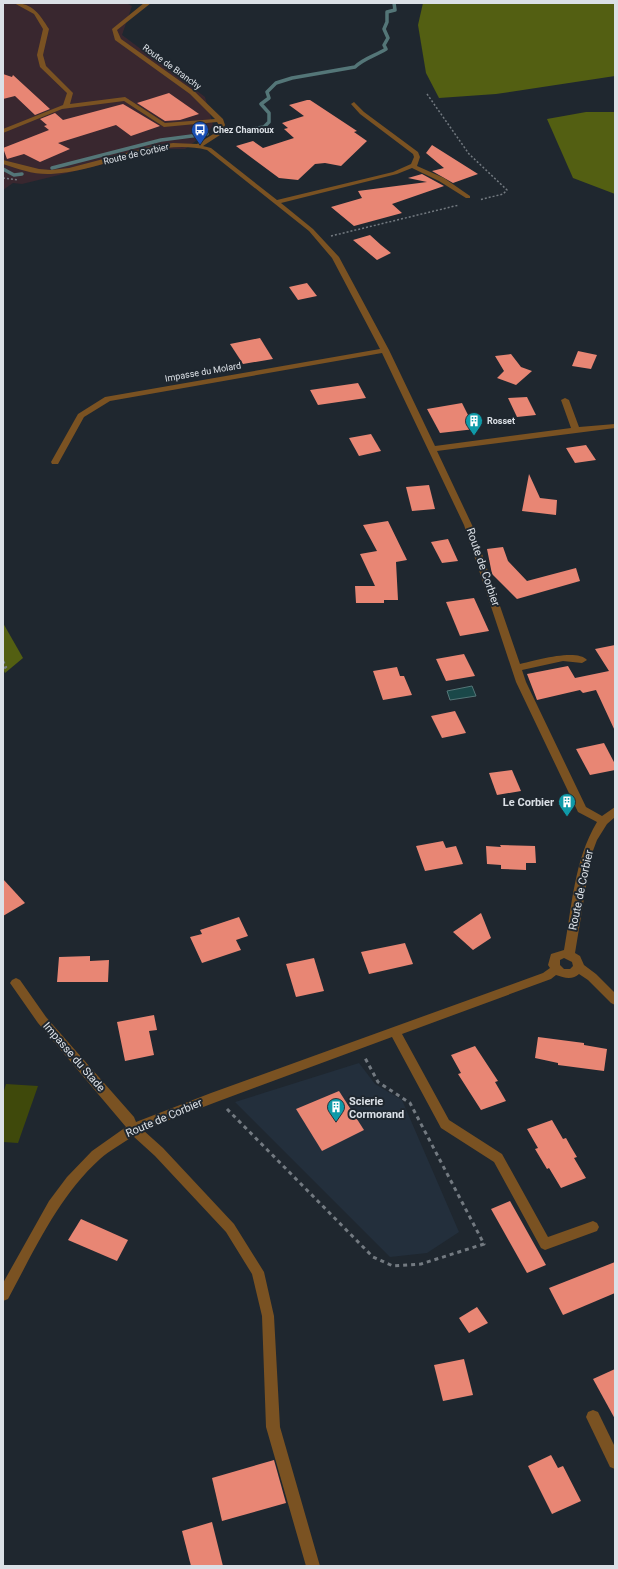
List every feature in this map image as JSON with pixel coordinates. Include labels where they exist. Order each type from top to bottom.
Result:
[{"type":"street","points":[[16,3],[36,13],[46,29],[40,55],[43,67],[70,93],[66,106]]},
{"type":"street","name":"Route de Branchy","points":[[146,5],[114,30],[118,40],[206,103],[221,120]]},
{"type":"street","points":[[3,131],[58,108],[125,99],[164,125],[221,120],[222,125],[218,134],[200,145]]},
{"type":"street","points":[[276,202],[395,173],[412,166],[416,162],[416,153],[369,118],[354,104]]},
{"type":"street","name":"Route de Corbier","points":[[3,162],[26,169],[55,171],[72,169],[153,148],[178,144],[200,145],[209,149],[311,230],[335,257],[385,350],[468,525],[521,682],[582,809],[603,821],[592,839],[586,856],[569,954]]},
{"type":"street","points":[[412,166],[445,180],[468,197]]},
{"type":"street","name":"Impasse du Molard","points":[[55,462],[81,416],[108,399],[385,350]]},
{"type":"street","points":[[565,400],[576,430]]},
{"type":"street","points":[[433,449],[615,426]]},
{"type":"street","points":[[516,668],[564,658],[582,660]]},
{"type":"street","points":[[603,821],[615,811]]},
{"type":"street","points":[[578,967],[573,973],[564,974],[556,969],[554,961],[555,957],[569,954],[577,960],[578,967],[592,977],[615,1000]]},
{"type":"street","name":"Route de Corbier","points":[[3,1295],[53,1205],[71,1181],[96,1155],[133,1129],[215,1097],[547,976],[556,969]]},
{"type":"street","name":"Impasse du Stade","points":[[16,983],[42,1020],[130,1121],[133,1129],[159,1152],[230,1228],[258,1272],[268,1316],[273,1427],[313,1566]]},
{"type":"street","points":[[395,1031],[445,1124],[498,1158],[545,1244],[593,1227]]},
{"type":"street","points":[[593,1417],[615,1462]]},
{"type":"path","points":[[3,661],[6,667],[3,669]]},
{"type":"path","points":[[215,1097],[374,1257],[393,1266],[421,1264],[484,1244],[410,1102],[378,1082],[358,1045]]},
{"type":"shaded area","points":[[3,3],[126,3],[132,6],[122,35],[205,97],[213,125],[209,131],[185,149],[166,149],[22,184],[13,183],[3,190]]},
{"type":"shaded area","points":[[472,686],[476,696],[450,700],[447,691]]},
{"type":"shaded area","points":[[359,1063],[375,1084],[402,1100],[459,1232],[427,1253],[390,1257],[235,1102]]},
{"type":"green space","points":[[423,3],[615,3],[615,76],[496,94],[439,98],[426,73],[418,25]]},
{"type":"green space","points":[[586,112],[615,112],[615,194],[573,178],[547,119]]},
{"type":"green space","points":[[3,623],[23,658],[5,673],[3,669]]},
{"type":"green space","points":[[6,1084],[38,1086],[18,1143],[3,1142],[3,1094]]},
{"type":"building","points":[[3,74],[12,77],[13,75],[50,109],[35,115],[15,96],[3,99]]},
{"type":"building","points":[[169,93],[199,114],[180,120],[165,121],[137,103]]},
{"type":"building","points":[[310,100],[357,131],[354,132],[367,141],[341,166],[325,163],[315,164],[298,180],[279,178],[236,146],[253,141],[263,148],[294,138],[284,129],[288,128],[282,123],[304,116],[289,105]]},
{"type":"building","points":[[123,104],[160,126],[131,136],[116,125],[58,143],[70,149],[40,162],[24,154],[7,159],[3,148],[49,130],[44,126],[47,125],[40,119],[55,113],[63,120]]},
{"type":"building","points":[[432,145],[478,174],[453,183],[432,171],[444,168],[426,153]]},
{"type":"building","points":[[422,174],[444,186],[392,204],[402,213],[354,226],[331,207],[362,198],[358,191],[427,182],[408,178]]},
{"type":"building","points":[[370,235],[391,253],[377,260],[353,240]]},
{"type":"building","points":[[307,283],[317,296],[298,300],[289,287]]},
{"type":"building","points":[[260,338],[273,359],[243,364],[230,344]]},
{"type":"building","points":[[578,351],[597,355],[591,369],[572,366]]},
{"type":"building","points":[[511,354],[521,367],[532,371],[516,385],[497,378],[504,371],[495,356]]},
{"type":"building","points":[[358,383],[366,398],[318,405],[310,390]]},
{"type":"building","points":[[527,397],[536,415],[517,417],[508,398]]},
{"type":"building","points":[[462,403],[475,429],[440,433],[427,409]]},
{"type":"building","points":[[371,434],[381,451],[359,456],[349,438]]},
{"type":"building","points":[[586,445],[596,460],[575,463],[566,448]]},
{"type":"building","points":[[529,474],[540,498],[557,500],[556,515],[522,511]]},
{"type":"building","points":[[429,485],[435,509],[412,511],[406,487]]},
{"type":"building","points":[[388,521],[407,560],[396,562],[398,600],[384,600],[384,603],[356,603],[355,586],[375,586],[360,554],[377,551],[363,525]]},
{"type":"building","points":[[448,539],[458,561],[442,563],[431,542]]},
{"type":"building","points":[[503,547],[508,561],[527,581],[576,568],[580,581],[517,599],[492,574],[487,549]]},
{"type":"building","points":[[474,598],[489,631],[460,636],[446,602]]},
{"type":"building","points":[[615,645],[615,731],[596,690],[583,693],[580,690],[537,700],[527,674],[568,666],[575,678],[609,671],[595,649]]},
{"type":"building","points":[[464,654],[475,676],[446,681],[436,659]]},
{"type":"building","points":[[397,667],[400,676],[404,676],[412,695],[383,700],[373,671]]},
{"type":"building","points":[[455,711],[466,733],[442,738],[431,716]]},
{"type":"building","points":[[604,743],[615,764],[615,770],[590,775],[576,749]]},
{"type":"building","points":[[512,770],[521,791],[497,795],[489,773]]},
{"type":"building","points":[[443,841],[446,848],[456,846],[463,864],[425,871],[416,846]]},
{"type":"building","points":[[500,845],[535,846],[536,863],[526,863],[526,870],[501,869],[501,865],[487,864],[486,846],[501,847]]},
{"type":"building","points":[[3,879],[25,903],[3,916]]},
{"type":"building","points":[[481,913],[491,938],[473,950],[453,932]]},
{"type":"building","points":[[239,917],[248,936],[236,940],[241,950],[202,963],[190,937],[202,934],[200,930]]},
{"type":"building","points":[[405,943],[413,964],[369,974],[361,952]]},
{"type":"building","points":[[90,956],[90,961],[109,960],[108,982],[57,982],[59,957]]},
{"type":"building","points":[[314,958],[324,991],[296,997],[286,964]]},
{"type":"building","points":[[154,1015],[157,1030],[149,1031],[154,1055],[125,1061],[117,1022]]},
{"type":"building","points":[[538,1037],[584,1043],[584,1045],[607,1049],[604,1071],[558,1065],[558,1063],[535,1058]]},
{"type":"building","points":[[475,1046],[498,1081],[495,1082],[506,1101],[481,1110],[458,1074],[461,1073],[451,1055]]},
{"type":"building","name":"Scierie Cormorand","points":[[339,1091],[364,1130],[322,1151],[296,1109]]},
{"type":"building","points":[[552,1120],[563,1139],[566,1138],[577,1157],[574,1158],[586,1178],[561,1188],[535,1149],[538,1148],[527,1129]]},
{"type":"building","points":[[510,1201],[546,1265],[527,1273],[491,1209]]},
{"type":"building","points":[[81,1219],[128,1240],[117,1261],[68,1240]]},
{"type":"building","points":[[615,1262],[615,1293],[563,1315],[549,1288]]},
{"type":"building","points":[[477,1307],[488,1323],[469,1333],[459,1318]]},
{"type":"building","points":[[464,1359],[473,1395],[443,1401],[434,1365]]},
{"type":"building","points":[[615,1369],[615,1419],[593,1379]]},
{"type":"building","points":[[551,1455],[558,1468],[563,1466],[581,1501],[552,1514],[528,1466]]},
{"type":"building","points":[[274,1460],[286,1503],[222,1521],[212,1478]]},
{"type":"building","points":[[212,1522],[223,1566],[191,1566],[182,1531]]},
{"type":"waterway","points":[[230,132],[264,127],[269,122],[269,113],[261,104],[269,98],[267,92],[276,83],[292,78],[355,67],[362,61],[386,49],[384,45],[388,38],[384,29],[387,22],[387,12],[395,10],[394,3]]},
{"type":"waterway","points":[[52,168],[161,140],[207,134]]},
{"type":"waterway","points":[[3,169],[14,175],[22,174]]},
{"type":"place","name":"Chez Chamoux","points":[[200,145]]},
{"type":"place","name":"Rosset","points":[[474,436]]},
{"type":"place","name":"Le Corbier","points":[[567,817]]},
{"type":"place","name":"Scierie Cormorand","points":[[336,1122]]}]
